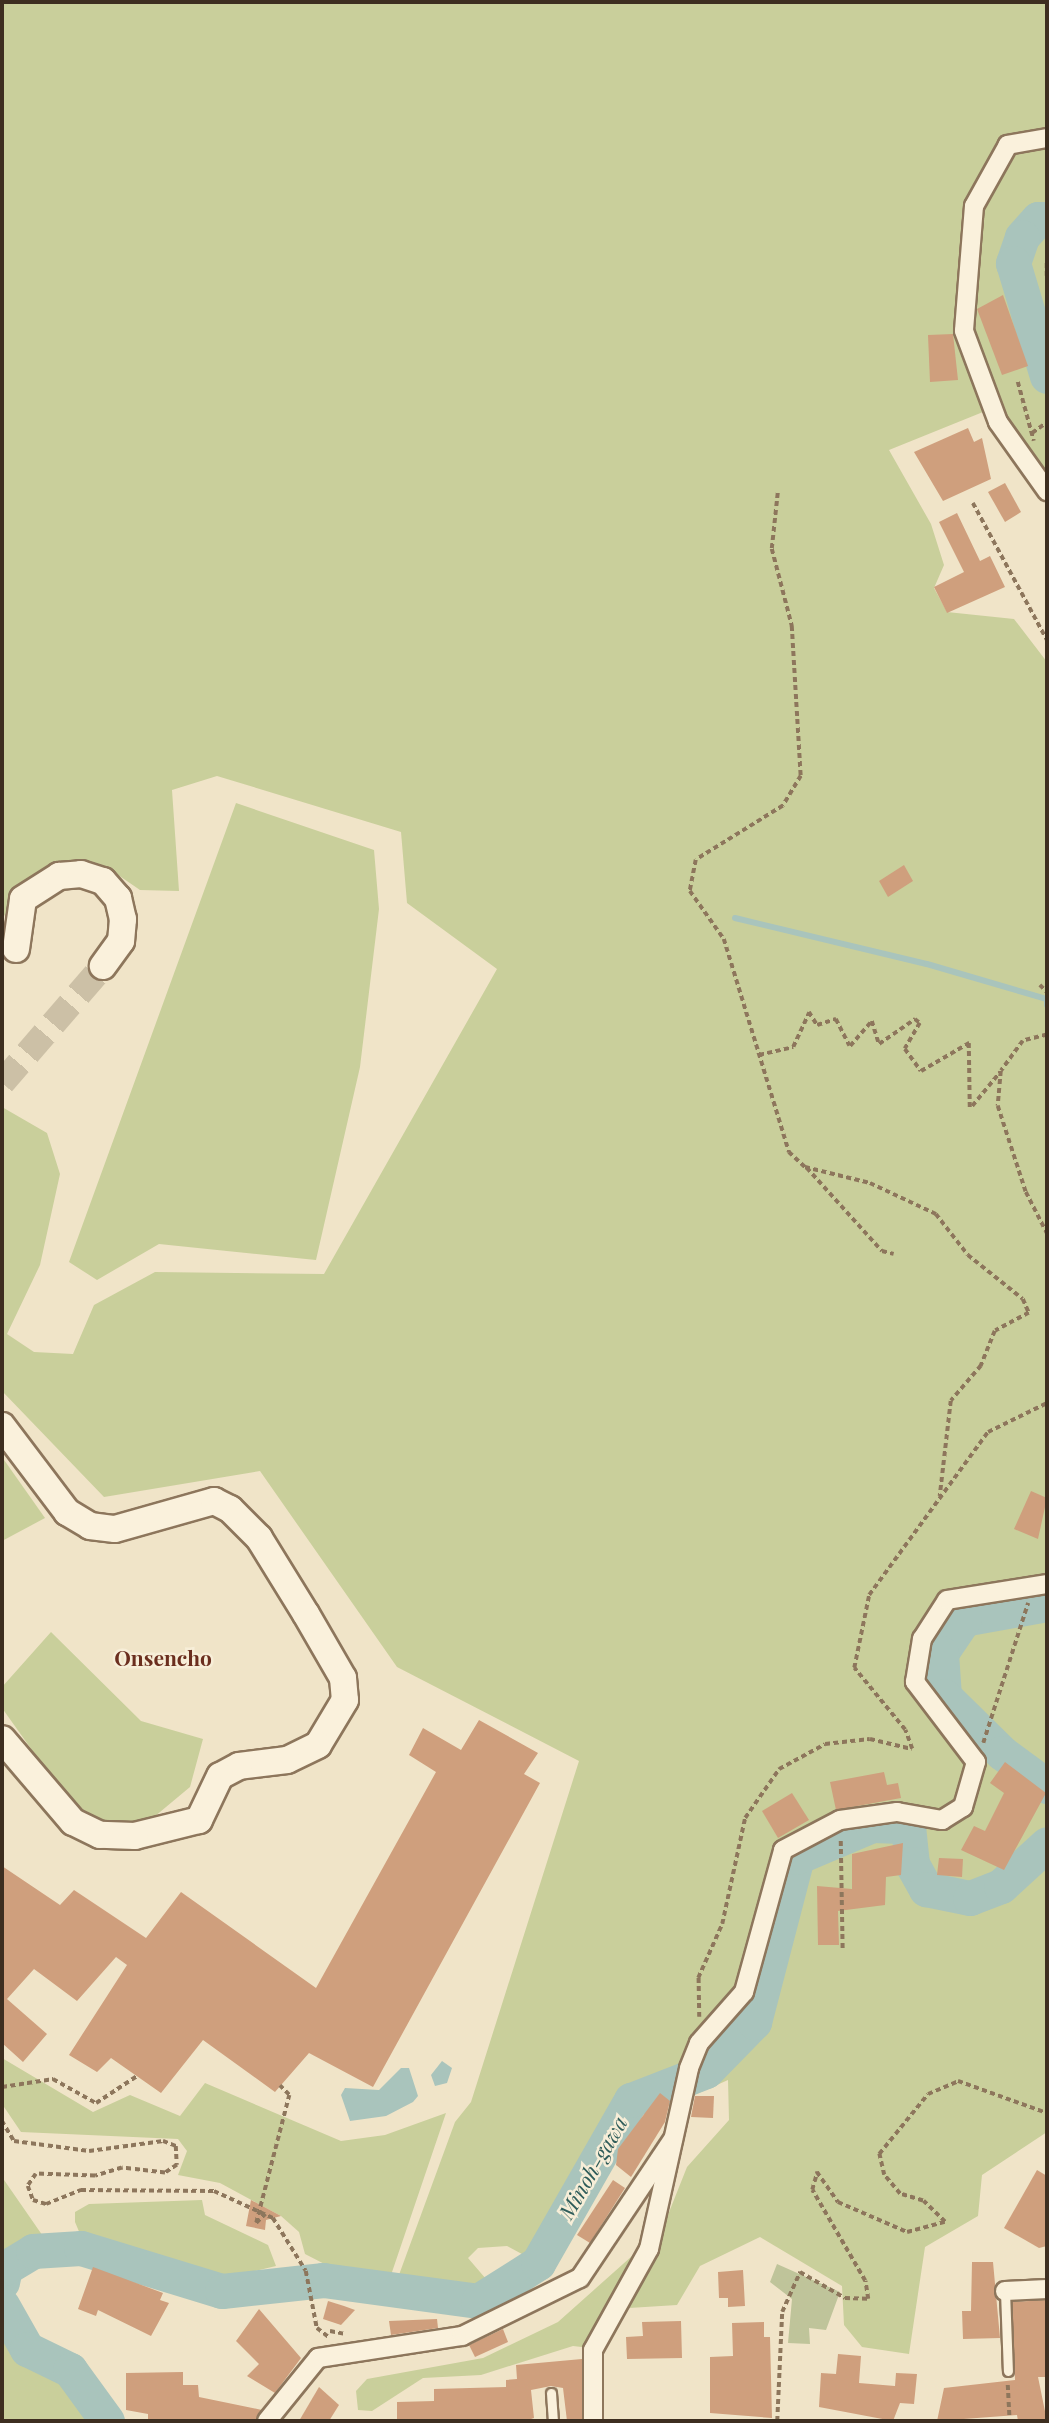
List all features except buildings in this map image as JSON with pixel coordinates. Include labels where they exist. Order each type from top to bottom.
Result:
[{"type":"street","points":[[1047,138],[1008,145],[974,206],[964,331],[998,422],[1047,491]]},
{"type":"street","points":[[16,949],[23,898],[59,876],[82,874],[103,881],[118,898],[123,919],[121,941],[103,966]]},
{"type":"street","points":[[2,1426],[67,1512],[90,1526],[115,1529],[214,1501],[230,1508],[259,1538],[306,1614],[343,1678],[345,1700],[318,1745],[287,1759],[239,1766],[220,1776],[199,1820],[135,1836],[100,1835],[73,1822],[2,1739]]},
{"type":"street","points":[[593,2421],[593,2350],[649,2249],[685,2096],[689,2068],[699,2043],[744,1992],[783,1850],[840,1820],[897,1812],[942,1820],[963,1807],[976,1762],[915,1682],[922,1639],[947,1600],[1047,1584]]},
{"type":"street","points":[[267,2421],[318,2358],[332,2353],[462,2336],[571,2284],[596,2261],[673,2139]]},
{"type":"street","points":[[1005,2291],[1047,2289]]},
{"type":"lane","points":[[1005,2291],[1008,2371]]},
{"type":"lane","points":[[551,2393],[554,2421]]},
{"type":"path","points":[[1047,263],[1047,276]]},
{"type":"path","points":[[1018,382],[1036,446]]},
{"type":"path","points":[[1032,433],[1047,422]]},
{"type":"path","points":[[778,493],[772,549],[792,626],[801,776],[783,806],[696,860],[690,891],[724,939],[789,1152],[806,1167],[881,1251],[894,1254]]},
{"type":"path","points":[[973,503],[1047,640]]},
{"type":"path","points":[[1040,985],[1047,992]]},
{"type":"path","points":[[759,1055],[793,1047],[809,1012],[817,1026],[836,1019],[850,1046],[872,1021],[879,1044],[915,1019],[920,1023],[905,1049],[921,1071],[969,1043],[970,1108],[1023,1041],[1045,1035]]},
{"type":"path","points":[[1001,1071],[998,1106],[1026,1192],[1047,1233]]},
{"type":"path","points":[[806,1167],[870,1182],[936,1214],[968,1255],[1023,1299],[1029,1313],[995,1331],[981,1366],[951,1401],[940,1496]]},
{"type":"path","points":[[699,2043],[698,1978],[722,1924],[745,1818],[779,1769],[825,1744],[870,1739],[912,1749],[905,1730],[854,1668],[869,1595],[988,1432],[1047,1403]]},
{"type":"path","points":[[980,1751],[1031,1594]]},
{"type":"path","points":[[841,1846],[843,1951]]},
{"type":"path","points":[[2,2087],[53,2078],[96,2103],[136,2076]]},
{"type":"path","points":[[776,2421],[782,2312],[800,2272],[845,2298],[868,2299],[865,2281],[812,2190],[817,2172],[838,2202],[907,2232],[945,2222],[923,2201],[900,2194],[884,2175],[879,2154],[928,2094],[958,2081],[1047,2113]]},
{"type":"path","points":[[265,2214],[256,2223],[289,2095],[280,2086]]},
{"type":"path","points":[[2,2121],[14,2141],[89,2151],[163,2141],[176,2146],[179,2157],[165,2173],[122,2168],[95,2176],[36,2174],[28,2186],[33,2200],[46,2204],[81,2190],[214,2191],[265,2214],[283,2229],[306,2271],[317,2328],[330,2331],[332,2353]]},
{"type":"path","points":[[1008,2371],[1010,2421]]},
{"type":"green space","points":[[2,2],[1047,2],[1047,489],[1040,497],[983,412],[889,450],[931,524],[944,565],[934,588],[947,612],[1014,619],[1047,662],[1047,2132],[982,2175],[978,2216],[925,2247],[909,2354],[862,2347],[844,2325],[842,2286],[760,2237],[700,2266],[677,2305],[629,2308],[626,2301],[654,2250],[687,2167],[729,2120],[728,2080],[690,2097],[684,2067],[623,2095],[533,2260],[507,2246],[478,2248],[468,2258],[492,2286],[475,2296],[396,2283],[455,2122],[471,2102],[579,1761],[397,1667],[260,1471],[104,1497],[2,1391],[2,1107],[47,1133],[60,1174],[40,1265],[7,1334],[34,1352],[73,1354],[94,1305],[155,1272],[324,1274],[497,969],[407,903],[401,832],[217,776],[172,790],[179,891],[140,890],[105,866],[57,868],[15,895],[2,920]]},
{"type":"green space","points":[[236,803],[374,850],[379,909],[360,1067],[316,1260],[159,1244],[97,1280],[69,1262]]},
{"type":"green space","points":[[2,1457],[45,1518],[2,1541]]},
{"type":"green space","points":[[51,1632],[141,1721],[203,1739],[190,1787],[148,1822],[100,1824],[69,1802],[2,1708],[2,1687]]},
{"type":"green space","points":[[2,2058],[93,2112],[130,2095],[180,2116],[205,2083],[341,2141],[385,2135],[446,2113],[390,2278],[340,2272],[305,2254],[299,2232],[281,2216],[220,2183],[178,2175],[187,2151],[178,2139],[21,2132],[2,2104]]},
{"type":"green space","points":[[2,2177],[47,2242],[30,2244],[2,2264]]},
{"type":"green space","points":[[202,2200],[205,2215],[268,2245],[276,2266],[222,2279],[83,2241],[75,2222],[75,2212],[89,2204]]},
{"type":"green space","points":[[632,2256],[640,2257],[590,2348],[573,2346],[481,2375],[423,2378],[372,2411],[358,2410],[356,2391],[367,2379],[483,2358],[558,2322]]},
{"type":"green space","points":[[777,2264],[840,2292],[826,2330],[809,2328],[810,2344],[788,2343],[792,2299],[770,2282]]},
{"type":"green space","points":[[2,2323],[19,2350],[65,2377],[98,2421],[2,2421]]},
{"type":"water","points":[[442,2061],[452,2068],[447,2083],[435,2086],[431,2075]]},
{"type":"water","points":[[401,2068],[409,2068],[418,2096],[413,2102],[386,2116],[350,2121],[341,2095],[345,2088],[379,2090]]},
{"type":"waterway","name":"Minoh-gawa","points":[[1047,219],[1038,219],[1022,237],[1013,263],[1047,376]]},
{"type":"waterway","points":[[735,918],[927,964],[1047,999],[1047,1005]]},
{"type":"waterway","name":"Minoh-gawa","points":[[1047,1604],[964,1619],[941,1653],[944,1696],[1002,1753],[1047,1786]]},
{"type":"waterway","name":"Minoh-gawa","points":[[2,2282],[5,2268],[33,2251],[81,2248],[222,2291],[323,2280],[478,2301],[538,2263],[631,2100],[706,2071],[754,2022],[797,1857],[872,1825],[908,1826],[912,1864],[926,1889],[970,1898],[1001,1886],[1047,1844]]},
{"type":"waterway","name":"Minoh-gawa","points":[[2,2305],[27,2349],[70,2370],[107,2421]]},
{"type":"tunnel","points":[[2,1083],[103,966]]},
{"type":"district","name":"Onsencho","points":[[163,1657]]}]
